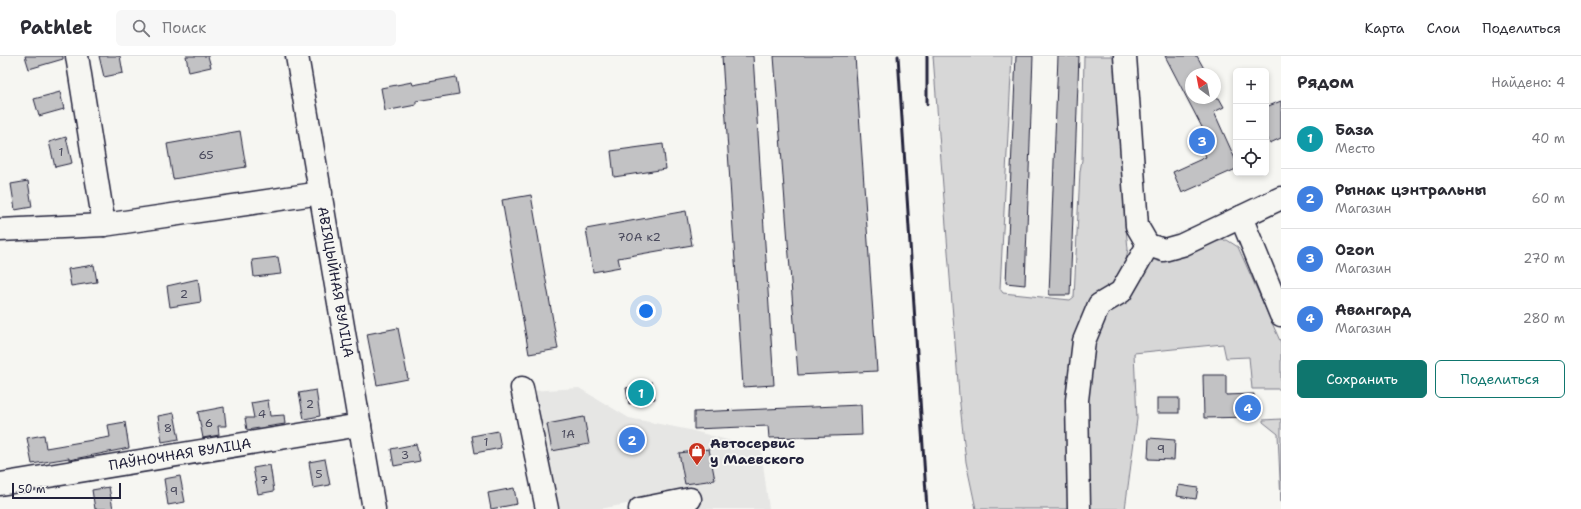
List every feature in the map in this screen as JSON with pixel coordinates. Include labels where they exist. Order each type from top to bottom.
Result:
[{"type":"street","points":[[77,56],[104,225]]},
{"type":"street","name":"АВІЯЦЫЙНАЯ ВУЛІЦА","points":[[297,56],[374,509]]},
{"type":"street","points":[[1126,56],[1137,226],[1148,245],[1164,250],[1182,246],[1281,198]]},
{"type":"street","points":[[0,230],[104,225],[321,193]]},
{"type":"street","points":[[1240,217],[1281,315]]},
{"type":"street","points":[[1079,509],[1077,400],[1084,341],[1099,305],[1122,292],[1148,245]]},
{"type":"street","points":[[522,388],[547,509]]},
{"type":"street","name":"ПАЎНОЧНАЯ ВУЛІЦА","points":[[0,484],[360,425]]},
{"type":"street","points":[[640,509],[690,499]]},
{"type":"shaded area","points":[[933,56],[1012,56],[1000,289],[1003,293],[1070,300],[1074,297],[1080,171],[1082,160],[1084,56],[1118,56],[1124,208],[1128,249],[1123,276],[1096,297],[1071,509],[976,509],[966,462],[959,395]]},
{"type":"shaded area","points":[[1227,240],[1238,247],[1281,343],[1281,389],[1252,389],[1249,357],[1226,358],[1223,344],[1134,353],[1137,419],[1125,509],[1083,509],[1084,394],[1091,348],[1102,315],[1149,255],[1205,242]]},
{"type":"shaded area","points":[[579,388],[629,418],[690,430],[761,449],[769,509],[699,509],[695,491],[600,509],[549,509],[530,391]]},
{"type":"shaded area","points":[[1281,419],[1281,503],[1278,434],[1263,422],[1263,420]]},
{"type":"building","points":[[25,56],[63,56],[63,59],[29,69]]},
{"type":"building","points":[[99,56],[120,56],[123,73],[104,77]]},
{"type":"building","points":[[186,56],[208,56],[211,67],[189,72]]},
{"type":"building","points":[[722,56],[753,56],[774,385],[743,387]]},
{"type":"building","points":[[774,56],[855,56],[877,371],[798,375]]},
{"type":"building","points":[[1016,56],[1033,56],[1025,285],[1006,283]]},
{"type":"building","points":[[1058,56],[1079,56],[1070,295],[1049,295]]},
{"type":"building","points":[[1165,56],[1197,56],[1204,68],[1185,68],[1185,94]]},
{"type":"building","points":[[456,77],[459,94],[416,101],[416,105],[385,111],[381,88],[412,82],[413,85]]},
{"type":"building","points":[[60,92],[64,109],[39,116],[34,99]]},
{"type":"building","points":[[1281,101],[1281,138],[1270,143],[1269,141],[1269,106]]},
{"type":"building","points":[[1221,102],[1224,107],[1214,112],[1233,154],[1233,170],[1182,193],[1173,172],[1206,157],[1197,137],[1205,133],[1190,104],[1221,104]]},
{"type":"building","points":[[240,131],[246,167],[173,179],[167,144]]},
{"type":"building","points":[[66,137],[72,163],[55,167],[49,142]]},
{"type":"building","points":[[663,144],[666,169],[614,177],[611,151]]},
{"type":"building","points":[[28,181],[32,207],[15,210],[11,184]]},
{"type":"building","points":[[531,195],[558,349],[529,354],[502,200]]},
{"type":"building","points":[[686,211],[692,245],[618,258],[620,267],[593,272],[586,229]]},
{"type":"building","points":[[278,257],[281,274],[254,277],[252,260]]},
{"type":"building","points":[[94,265],[97,282],[71,286],[68,269]]},
{"type":"building","points":[[198,279],[201,302],[170,307],[167,286]]},
{"type":"building","points":[[398,328],[408,379],[377,385],[367,334]]},
{"type":"building","points":[[1203,375],[1226,375],[1226,395],[1254,394],[1254,417],[1204,418]]},
{"type":"building","points":[[652,382],[655,399],[629,404],[626,388]]},
{"type":"building","points":[[316,390],[320,416],[304,419],[299,393]]},
{"type":"building","points":[[1157,398],[1179,398],[1179,413],[1157,413]]},
{"type":"building","points":[[268,400],[270,416],[284,415],[285,424],[247,430],[245,418],[254,418],[251,403]]},
{"type":"building","points":[[861,405],[862,435],[769,438],[768,426],[694,429],[694,412]]},
{"type":"building","points":[[224,407],[226,426],[218,426],[219,435],[203,438],[198,412]]},
{"type":"building","points":[[174,413],[179,439],[162,442],[158,416]]},
{"type":"building","points":[[584,417],[589,444],[552,451],[547,424]]},
{"type":"building","points":[[125,422],[129,448],[69,460],[69,458],[32,464],[27,438],[44,435],[46,448],[110,437],[108,425]]},
{"type":"building","points":[[498,431],[501,448],[475,453],[472,436]]},
{"type":"building","points":[[1149,438],[1175,440],[1174,460],[1148,459]]},
{"type":"building","points":[[416,444],[420,461],[394,466],[391,449]]},
{"type":"building","name":"Автосервис у Маевского","points":[[709,449],[715,480],[685,484],[679,453]]},
{"type":"building","points":[[325,459],[330,485],[313,488],[309,462]]},
{"type":"building","points":[[270,465],[274,491],[258,494],[253,468]]},
{"type":"building","points":[[180,476],[185,502],[168,505],[164,479]]},
{"type":"building","points":[[1179,485],[1198,488],[1196,499],[1177,496]]},
{"type":"building","points":[[109,487],[113,509],[95,509],[92,490]]},
{"type":"building","points":[[514,488],[517,504],[491,509],[488,493]]},
{"type":"railway","points":[[898,56],[927,509]]},
{"type":"railway","points":[[927,56],[927,104]]},
{"type":"place","name":"Ozon","points":[[1202,141]]},
{"type":"place","name":"База","points":[[641,393]]},
{"type":"place","name":"Авангард","points":[[1248,408]]},
{"type":"place","name":"Рынак цэнтральны","points":[[632,440]]},
{"type":"place","name":"Автосервис у Маевского","points":[[697,466]]}]
